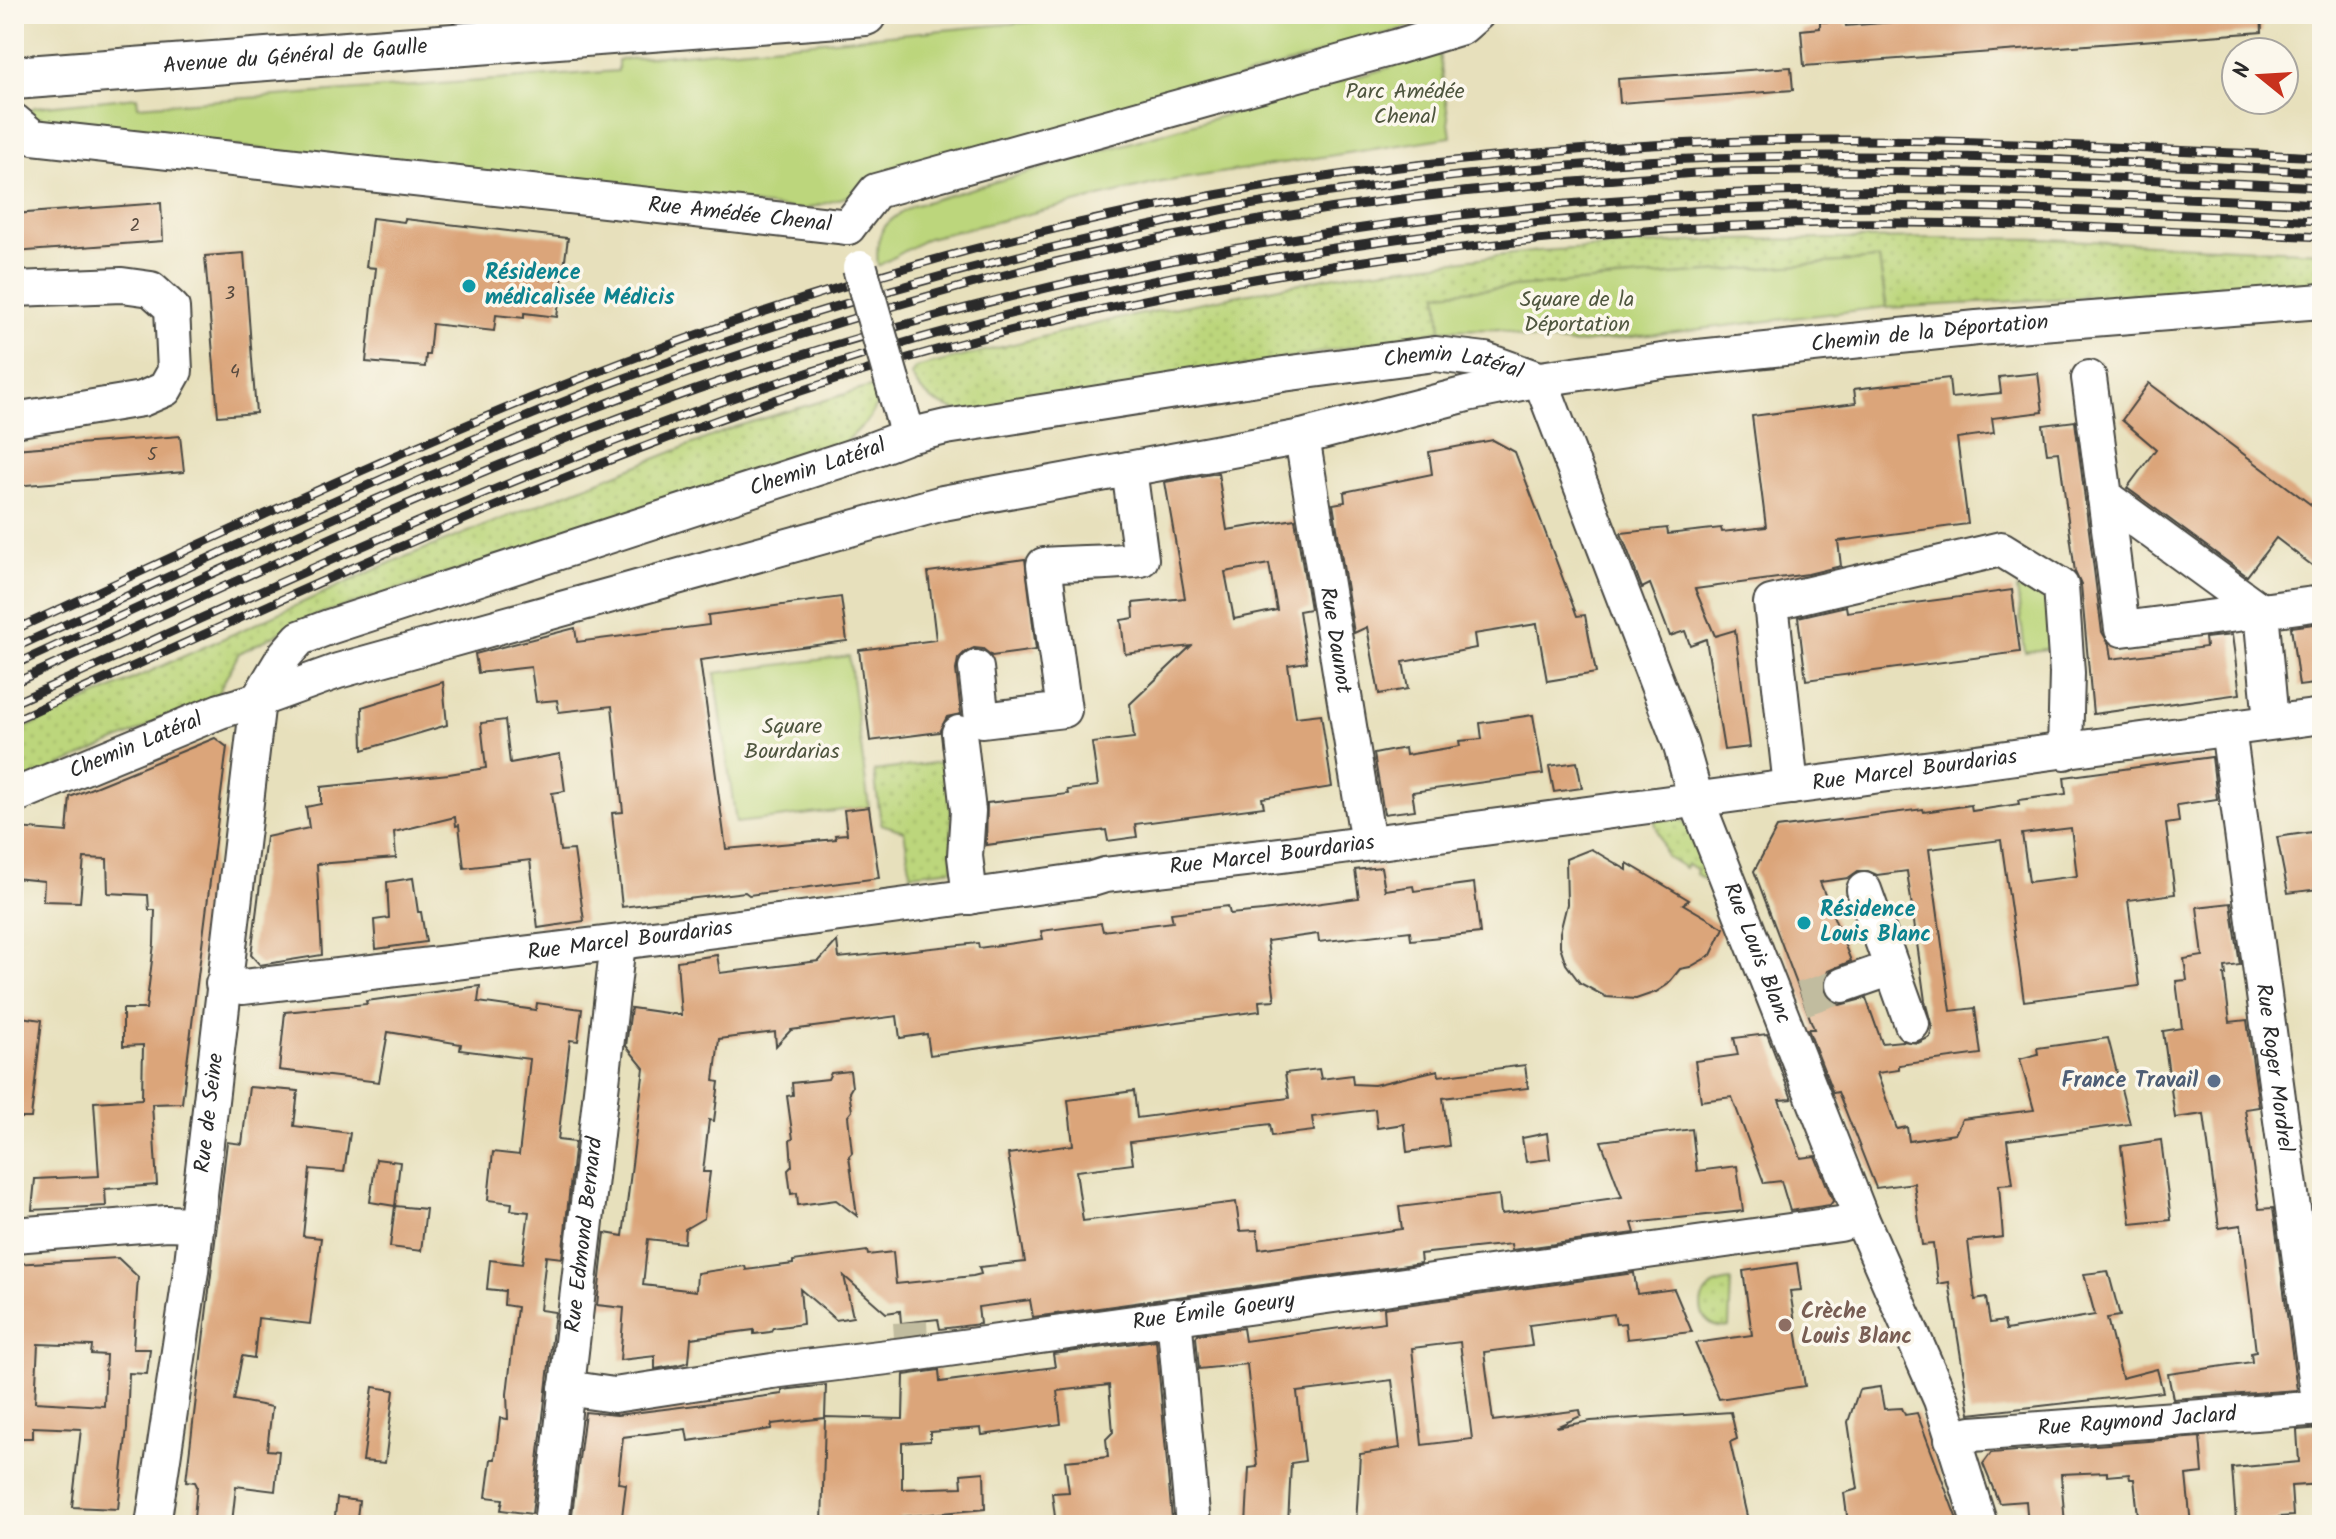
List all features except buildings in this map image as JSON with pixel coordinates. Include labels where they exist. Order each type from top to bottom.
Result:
[{"type":"main road","name":"Avenue du Général de Gaulle","points":[[14,78],[748,19],[865,14]]},
{"type":"street","name":"Rue Amédée Chenal","points":[[14,121],[33,137],[848,227],[876,191],[1396,47],[1462,27],[1477,14]]},
{"type":"street","points":[[848,227],[908,436]]},
{"type":"street","points":[[14,289],[122,285],[151,289],[172,308],[175,371],[165,389],[142,399],[14,420]]},
{"type":"street","name":"Chemin de la Déportation","points":[[1540,379],[1669,360],[1977,328],[2322,301]]},
{"type":"street","name":"Chemin Latéral","points":[[258,700],[285,655],[300,638],[314,632],[908,436],[946,427],[1283,374],[1435,354],[1485,360],[1540,379]]},
{"type":"street","points":[[2089,378],[2122,629],[2322,603]]},
{"type":"street","name":"Chemin Latéral","points":[[14,796],[220,711],[338,671],[943,503],[1302,437],[1467,394],[1540,379]]},
{"type":"street","name":"Rue Louis Blanc","points":[[1540,379],[1680,743],[1696,799],[1790,1003],[1861,1218],[1941,1400],[1980,1525]]},
{"type":"street","name":"Rue Daunot","points":[[1302,437],[1368,843]]},
{"type":"street","points":[[976,668],[982,720],[1064,710],[1044,565],[1078,562],[1107,564],[1141,559],[1129,469]]},
{"type":"street","points":[[2105,497],[2261,611],[2271,722]]},
{"type":"street","points":[[1791,787],[1771,603],[2001,549],[2061,586],[2067,673],[2065,752]]},
{"type":"street","name":"Rue de Seine","points":[[153,1525],[191,1271],[258,700]]},
{"type":"street","name":"Rue Marcel Bourdarias","points":[[223,984],[243,987],[618,943],[970,897],[1105,875],[2065,752],[2322,716]]},
{"type":"street","name":"Rue Roger Mordrel","points":[[2228,729],[2321,1408]]},
{"type":"street","points":[[959,733],[968,811],[965,856],[970,897]]},
{"type":"street","points":[[1864,890],[1912,1024]]},
{"type":"street","name":"Rue Edmond Bernard","points":[[551,1525],[618,943]]},
{"type":"street","points":[[1843,985],[1892,968]]},
{"type":"street","name":"Rue Émile Goeury","points":[[566,1388],[614,1395],[1840,1224],[1861,1218]]},
{"type":"street","points":[[14,1235],[167,1223],[195,1224]]},
{"type":"street","points":[[1174,1316],[1193,1525]]},
{"type":"street","name":"Rue Raymond Jaclard","points":[[1952,1439],[1972,1434],[2321,1408]]},
{"type":"green space","points":[[1116,14],[1424,14],[1422,23],[803,210],[56,126],[32,118],[29,111],[35,107],[137,97],[138,106],[618,71],[618,60]]},
{"type":"green space","name":"Parc Amédée Chenal","points":[[1439,53],[1451,137],[1162,182],[928,238],[878,266],[878,244],[883,229],[912,206]]},
{"type":"green space","points":[[2047,239],[2322,252],[2322,284],[1887,308],[1879,259],[1438,293],[1441,330],[974,416],[930,398],[911,375],[915,368],[1112,320],[1346,274],[1539,251],[1720,240]]},
{"type":"green space","name":"Square de la Déportation","points":[[1879,259],[1886,307],[1573,344],[1526,338],[1499,329],[1441,330],[1438,293]]},
{"type":"green space","points":[[876,385],[876,407],[869,419],[837,451],[314,616],[239,653],[216,697],[14,786],[14,733],[392,562],[738,426]]},
{"type":"green space","points":[[2045,585],[2053,648],[2025,652],[2017,589]]},
{"type":"green space","name":"Square Bourdarias","points":[[849,656],[869,807],[736,823],[715,673]]},
{"type":"green space","points":[[950,761],[953,869],[911,874],[904,831],[881,824],[874,771]]},
{"type":"green space","points":[[1677,818],[1694,828],[1712,884],[1696,874],[1697,869],[1687,864],[1685,868],[1666,856],[1654,819]]},
{"type":"green space","points":[[1731,1281],[1729,1327],[1718,1327],[1703,1316],[1703,1298],[1717,1284]]},
{"type":"tunnel","points":[[1802,999],[1843,985]]},
{"type":"tunnel","points":[[910,1322],[912,1354]]},
{"type":"railway","points":[[14,630],[292,502],[574,381],[783,305],[997,243],[1105,217],[1214,195],[1434,163],[1681,144],[1780,140],[1953,141],[2322,157]]},
{"type":"railway","points":[[14,648],[449,450],[661,365],[792,320],[924,281],[1058,246],[1214,211],[1388,184],[1535,169],[1682,159],[1953,157],[2322,172]]},
{"type":"railway","points":[[14,665],[376,499],[681,375],[939,293],[1101,251],[1267,219],[1434,195],[1706,173],[1946,173],[2322,187]]},
{"type":"railway","points":[[14,683],[438,491],[698,389],[819,349],[942,314],[1066,283],[1191,257],[1444,217],[1698,195],[1932,191],[2322,204]]},
{"type":"railway","points":[[14,703],[310,569],[609,443],[813,371],[922,338],[1032,308],[1143,283],[1256,261],[1482,228],[1709,210],[1939,207],[2322,221]]},
{"type":"railway","points":[[14,720],[481,512],[719,419],[962,343],[1176,294],[1392,257],[1610,233],[1720,227],[1953,223],[2322,237]]},
{"type":"place","name":"Résidence médicalisée Médicis","points":[[469,286]]},
{"type":"place","name":"Résidence Louis Blanc","points":[[1804,923]]},
{"type":"place","name":"France Travail","points":[[2214,1081]]},
{"type":"place","name":"Crèche Louis Blanc","points":[[1785,1325]]}]
